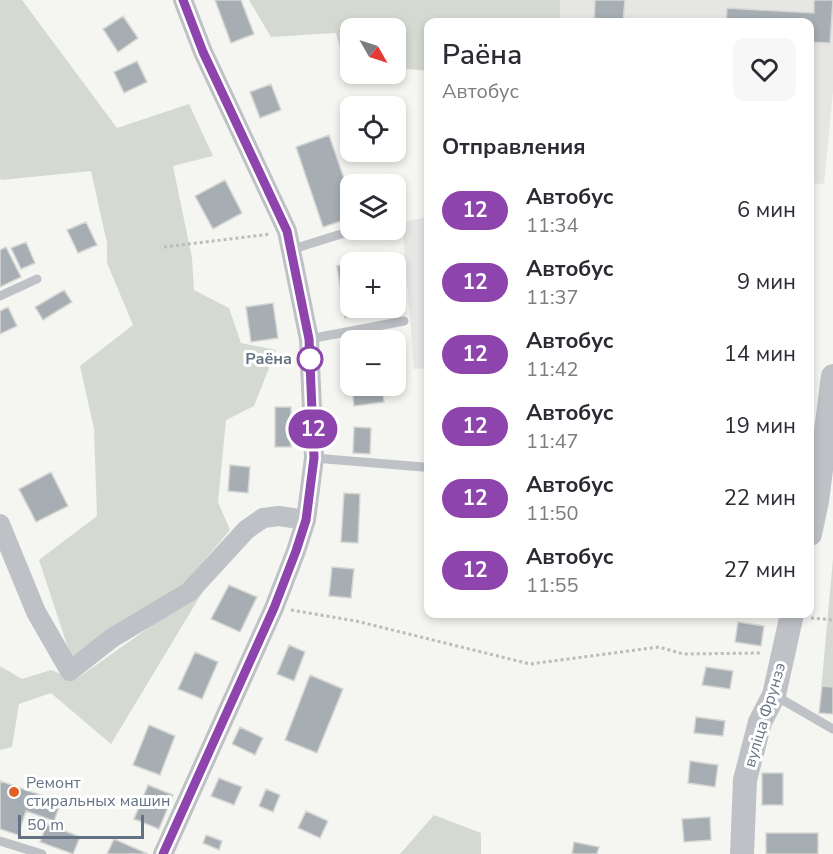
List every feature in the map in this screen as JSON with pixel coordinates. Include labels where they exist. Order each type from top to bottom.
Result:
[{"type":"street","points":[[163,854],[274,608],[306,520],[314,458],[309,339],[289,241],[203,52],[183,0]]},
{"type":"street","points":[[814,525],[825,501],[833,376]]},
{"type":"street","points":[[0,524],[36,612],[70,671],[112,638],[189,592],[246,530],[263,518],[279,516],[306,520]]},
{"type":"street","name":"вуліца Фрунзэ","points":[[742,854],[745,780],[760,722],[774,695],[791,618]]},
{"type":"lane","points":[[289,241],[340,232]]},
{"type":"lane","points":[[0,296],[37,279]]},
{"type":"lane","points":[[309,339],[404,321]]},
{"type":"lane","points":[[314,458],[423,467]]},
{"type":"lane","points":[[774,695],[833,729]]},
{"type":"lane","points":[[0,842],[42,854]]},
{"type":"path","points":[[164,247],[289,241]]},
{"type":"path","points":[[274,608],[356,621],[530,664],[659,647],[683,654],[783,654]]},
{"type":"shaded area","points":[[0,0],[22,0],[117,128],[189,104],[213,156],[173,166],[192,258],[194,290],[229,308],[241,343],[276,350],[254,406],[226,420],[218,502],[230,530],[185,583],[71,657],[39,560],[97,516],[94,429],[80,366],[133,325],[107,263],[107,243],[91,171],[1,180],[0,178]]},
{"type":"shaded area","points":[[249,0],[560,0],[560,18],[424,18],[424,71],[406,69],[406,18],[340,18],[340,48],[336,33],[271,37]]},
{"type":"shaded area","points":[[560,0],[833,0],[833,91],[824,184],[814,183],[814,18],[560,18]]},
{"type":"shaded area","points":[[424,218],[424,368],[414,369],[404,252],[406,221]]},
{"type":"shaded area","points":[[833,559],[833,714],[819,713]]},
{"type":"shaded area","points":[[205,588],[111,744],[51,693],[19,704],[12,747],[0,750],[0,666],[22,679],[51,670],[75,680]]},
{"type":"shaded area","points":[[434,815],[481,833],[481,854],[400,854]]},
{"type":"building","points":[[215,0],[241,0],[254,34],[231,43]]},
{"type":"building","points":[[595,0],[625,0],[623,18],[594,18]]},
{"type":"building","points":[[814,0],[833,0],[830,43],[814,42],[814,18],[726,18],[727,8],[814,13]]},
{"type":"building","points":[[123,16],[138,38],[118,52],[103,29]]},
{"type":"building","points":[[137,61],[147,82],[124,93],[114,72]]},
{"type":"building","points":[[271,84],[281,110],[260,118],[250,92]]},
{"type":"building","points":[[329,135],[342,174],[340,174],[340,222],[323,227],[296,147]]},
{"type":"building","points":[[225,180],[242,213],[213,229],[195,196]]},
{"type":"building","points":[[86,222],[97,245],[78,253],[67,230]]},
{"type":"building","points":[[26,242],[35,263],[21,269],[11,248]]},
{"type":"building","points":[[6,247],[21,277],[0,287],[0,250]]},
{"type":"building","points":[[337,266],[340,266],[340,286]]},
{"type":"building","points":[[64,290],[72,302],[43,320],[35,307]]},
{"type":"building","points":[[273,303],[278,338],[251,342],[246,307]]},
{"type":"building","points":[[8,307],[17,326],[0,334],[0,311]]},
{"type":"building","points":[[353,396],[383,396],[384,402],[354,406]]},
{"type":"building","points":[[275,407],[291,407],[291,447],[275,447]]},
{"type":"building","points":[[354,427],[371,428],[370,454],[353,453]]},
{"type":"building","points":[[230,465],[250,467],[248,493],[228,491]]},
{"type":"building","points":[[51,472],[68,506],[36,522],[19,489]]},
{"type":"building","points":[[344,493],[360,494],[358,543],[341,542]]},
{"type":"building","points":[[332,567],[354,569],[351,598],[329,596]]},
{"type":"building","points":[[229,585],[257,597],[240,632],[211,619]]},
{"type":"building","points":[[738,622],[764,626],[761,646],[735,642]]},
{"type":"building","points":[[289,645],[305,652],[294,681],[277,674]]},
{"type":"building","points":[[195,652],[218,662],[202,699],[178,689]]},
{"type":"building","points":[[706,667],[733,671],[730,689],[702,685]]},
{"type":"building","points":[[310,675],[343,689],[317,753],[285,740]]},
{"type":"building","points":[[822,686],[833,687],[833,714],[819,713]]},
{"type":"building","points":[[696,717],[725,721],[723,736],[694,733]]},
{"type":"building","points":[[149,725],[175,736],[160,775],[133,765]]},
{"type":"building","points":[[240,727],[263,738],[255,755],[232,744]]},
{"type":"building","points":[[690,761],[718,765],[715,787],[688,783]]},
{"type":"building","points":[[762,773],[783,773],[783,805],[762,805]]},
{"type":"building","points":[[219,778],[242,787],[234,805],[211,796]]},
{"type":"building","points":[[0,781],[61,802],[54,821],[26,811],[18,835],[0,829]]},
{"type":"building","points":[[148,785],[173,795],[159,829],[134,819]]},
{"type":"building","points":[[266,789],[280,795],[273,812],[259,806]]},
{"type":"building","points":[[306,811],[328,821],[320,838],[298,828]]},
{"type":"building","points":[[710,817],[711,840],[684,842],[682,819]]},
{"type":"building","points":[[47,824],[80,837],[73,854],[40,842]]},
{"type":"building","points":[[766,833],[818,833],[818,854],[766,854]]},
{"type":"building","points":[[206,835],[222,841],[219,850],[203,843]]},
{"type":"building","points":[[114,839],[148,854],[107,854]]},
{"type":"building","points":[[574,842],[599,847],[597,854],[572,854]]},
{"type":"bus line","name":"12","points":[[163,854],[274,608],[296,551],[306,520],[314,458],[309,339],[287,231],[203,52],[183,0]]},
{"type":"place","name":"Раёна","points":[[310,359]]},
{"type":"place","name":"Ремонт стиральных машин","points":[[14,792]]}]
